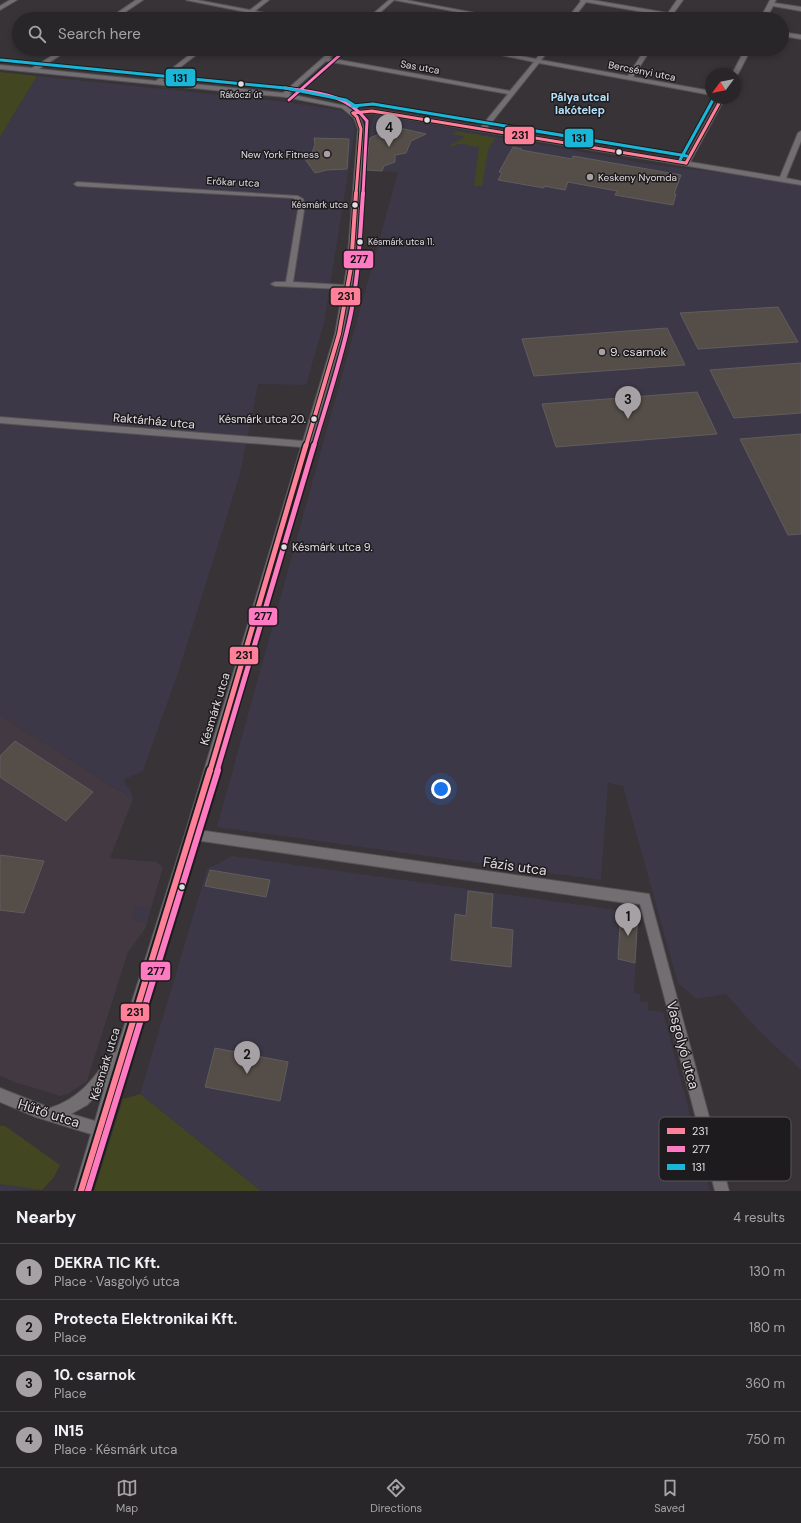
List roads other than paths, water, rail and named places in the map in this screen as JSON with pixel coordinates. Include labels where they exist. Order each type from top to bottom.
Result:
[{"type":"street","points":[[0,8],[14,0]]},
{"type":"street","points":[[122,12],[140,0]]},
{"type":"street","points":[[189,0],[251,12],[266,0]]},
{"type":"street","points":[[378,12],[392,0]]},
{"type":"street","points":[[397,0],[465,12]]},
{"type":"street","points":[[577,12],[588,0],[645,12]]},
{"type":"street","points":[[672,12],[680,0]]},
{"type":"street","points":[[767,12],[772,2],[801,9]]},
{"type":"street","points":[[789,35],[801,37]]},
{"type":"street","points":[[34,70],[56,56]]},
{"type":"street","points":[[156,82],[191,56]]},
{"type":"street","points":[[284,95],[328,56]]},
{"type":"street","name":"Bercsényi utca","points":[[512,56],[705,92]]},
{"type":"street","points":[[483,129],[542,56]]},
{"type":"street","points":[[629,78],[643,56]]},
{"type":"street","points":[[738,68],[744,56]]},
{"type":"street","name":"Sas utca","points":[[324,59],[512,93]]},
{"type":"street","points":[[0,67],[284,95],[344,107],[353,113],[372,110],[801,183]]},
{"type":"street","points":[[686,163],[719,104]]},
{"type":"street","name":"Késmárk utca","points":[[81,1191],[122,1052],[191,834],[338,334],[348,287],[361,129],[357,117],[353,113]]},
{"type":"street","points":[[782,180],[801,133]]},
{"type":"street","name":"Erőkar utca","points":[[77,184],[289,196],[297,198],[302,204],[289,284]]},
{"type":"street","points":[[275,284],[348,287]]},
{"type":"street","name":"Raktárház utca","points":[[0,420],[306,444]]},
{"type":"street","name":"Fázis utca","points":[[191,834],[626,897],[645,898]]},
{"type":"street","name":"Vasgolyó utca","points":[[645,898],[703,1117]]},
{"type":"street","points":[[50,1116],[63,1112],[72,1107],[94,1090],[122,1052]]},
{"type":"street","name":"Hűtő utca","points":[[0,1095],[50,1116],[99,1129]]},
{"type":"street","name":"Vasgolyó utca","points":[[719,1181],[722,1191]]},
{"type":"place","name":"Rákóczi út","points":[[241,84]]},
{"type":"place","name":"IN15","points":[[389,147]]},
{"type":"place","name":"New York Fitness","points":[[327,154]]},
{"type":"place","name":"Keskeny Nyomda","points":[[590,177]]},
{"type":"place","name":"Késmárk utca","points":[[355,205]]},
{"type":"place","name":"Késmárk utca 11.","points":[[360,242]]},
{"type":"place","name":"9. csarnok","points":[[602,352]]},
{"type":"place","name":"Késmárk utca 20.","points":[[314,419]]},
{"type":"place","name":"10. csarnok","points":[[628,419]]},
{"type":"place","name":"Késmárk utca 9.","points":[[284,547]]},
{"type":"place","name":"DEKRA TIC Kft.","points":[[628,936]]},
{"type":"place","name":"Protecta Elektronikai Kft.","points":[[247,1074]]},
{"type":"district","name":"Pálya utcai lakótelep","points":[[580,103]]}]
